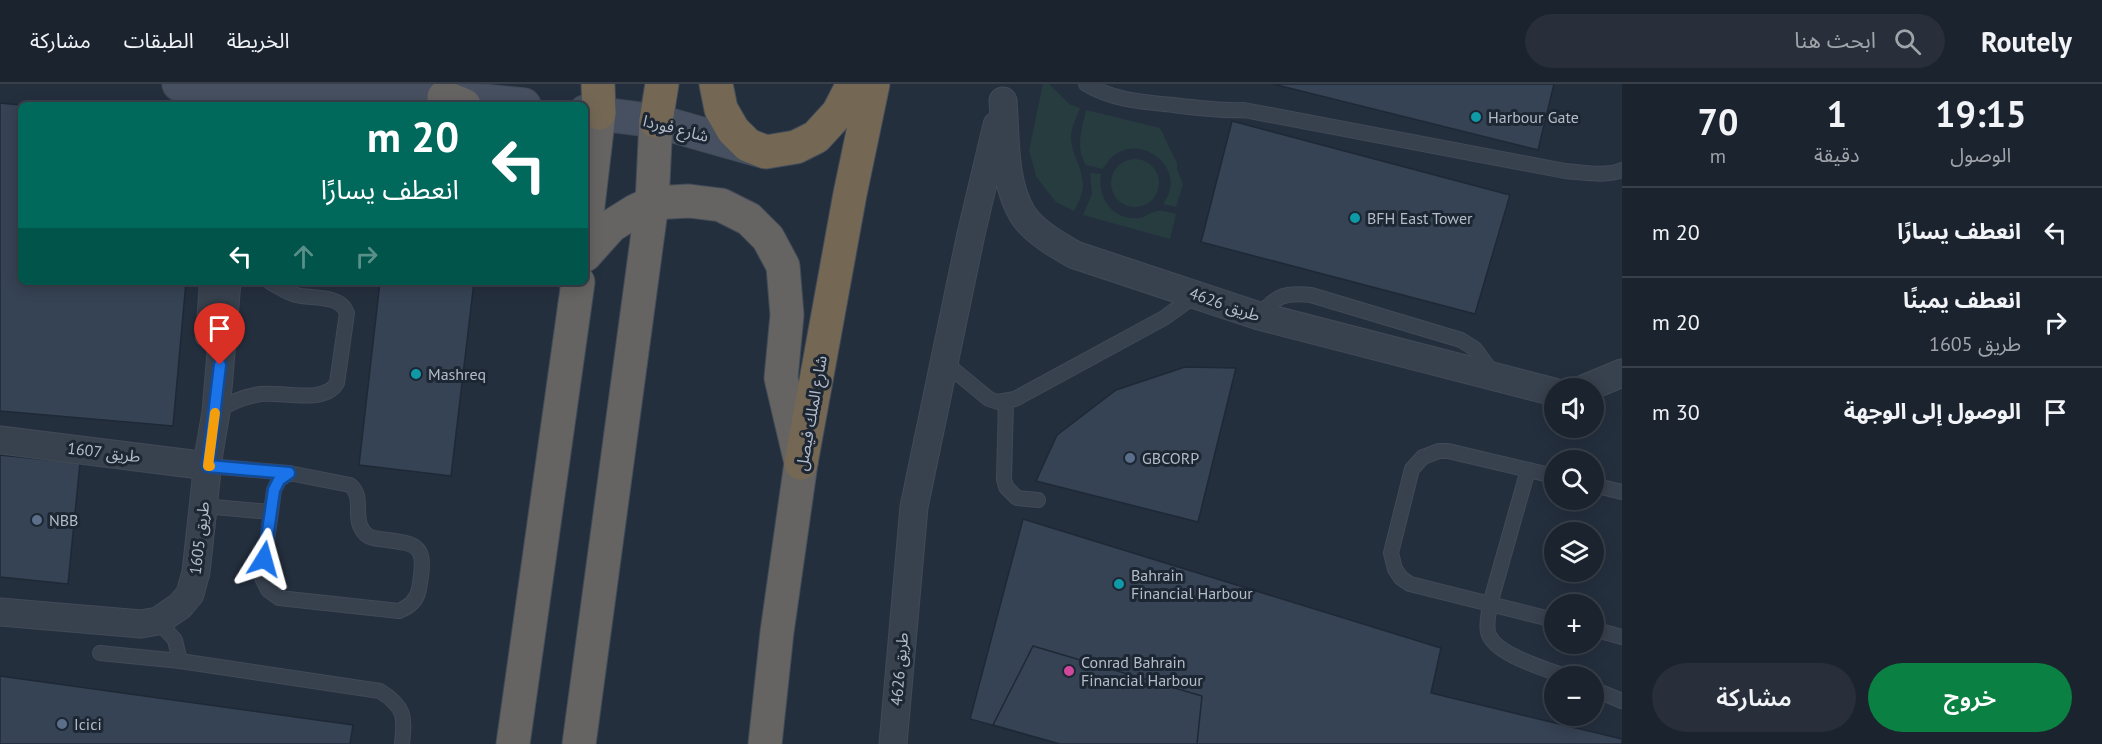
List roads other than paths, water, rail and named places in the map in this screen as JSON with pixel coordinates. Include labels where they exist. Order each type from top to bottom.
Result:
[{"type":"highway","points":[[579,744],[652,204],[656,121],[662,84]]},
{"type":"highway","points":[[716,84],[721,109],[733,130],[748,144],[766,152],[796,147],[816,137],[838,112],[852,84]]},
{"type":"highway","name":"شارع الملك فيصل","points":[[765,744],[777,632],[801,463],[850,194],[873,84]]},
{"type":"highway","points":[[588,188],[594,103]]},
{"type":"highway","points":[[588,252],[611,226],[635,211],[652,204],[689,201],[721,206],[749,219],[768,238],[783,266],[787,315],[781,378],[801,463]]},
{"type":"highway","points":[[513,744],[578,285]]},
{"type":"main road","points":[[179,84],[239,93],[472,102]]},
{"type":"main road","name":"شارع فوردا","points":[[594,103],[766,152]]},
{"type":"street","name":"طريق 4626","points":[[1006,92],[1010,183],[1024,216],[1053,243],[1075,255],[1259,316],[1544,390]]},
{"type":"street","name":"طريق 4626","points":[[892,744],[914,507],[971,234],[1006,92]]},
{"type":"street","name":"طريق 1605","points":[[159,621],[180,606],[190,594],[196,572],[216,412],[227,285]]},
{"type":"street","points":[[1604,380],[1622,373]]},
{"type":"street","name":"طريق 1607","points":[[0,440],[208,466]]},
{"type":"street","points":[[0,612],[128,624],[159,621]]},
{"type":"lane","points":[[1086,84],[1103,93],[1130,100],[1222,111],[1244,110],[1565,171],[1601,173],[1622,170]]},
{"type":"lane","points":[[202,338],[207,285]]},
{"type":"lane","points":[[216,412],[236,400],[263,394],[322,395],[332,390],[337,383],[347,313],[344,305],[336,300],[293,294],[276,285]]},
{"type":"lane","points":[[944,362],[982,394],[998,402],[1023,397],[1164,318],[1196,295]]},
{"type":"lane","points":[[1006,401],[1003,470],[1006,487],[1017,498],[1038,500]]},
{"type":"lane","points":[[1544,474],[1448,451],[1430,453],[1412,469],[1391,553],[1395,569],[1401,578],[1410,584],[1544,618]]},
{"type":"lane","points":[[208,466],[289,473],[350,485],[358,494],[359,524],[366,536],[409,542],[420,552],[422,559],[419,591],[411,605],[399,611],[279,598],[271,594],[262,578],[271,512],[276,484],[289,473]]},
{"type":"lane","points":[[1528,470],[1490,604],[1487,624],[1488,634],[1498,648],[1544,668]]},
{"type":"lane","points":[[1604,488],[1622,492]]},
{"type":"lane","points":[[203,506],[271,512]]},
{"type":"lane","points":[[159,621],[175,640],[180,661]]},
{"type":"lane","points":[[1604,632],[1622,637]]},
{"type":"lane","points":[[100,653],[180,661],[380,690],[400,708],[405,720],[402,744]]},
{"type":"lane","points":[[1604,694],[1622,701]]},
{"type":"place","name":"Harbour Gate","points":[[1476,117]]},
{"type":"place","name":"BFH East Tower","points":[[1355,218]]},
{"type":"place","name":"Mashreq","points":[[416,374]]},
{"type":"place","name":"GBCORP","points":[[1130,458]]},
{"type":"place","name":"NBB","points":[[37,520]]},
{"type":"place","name":"Bahrain Financial Harbour","points":[[1119,584]]},
{"type":"place","name":"Conrad Bahrain Financial Harbour","points":[[1069,671]]},
{"type":"place","name":"Icici","points":[[62,724]]}]
